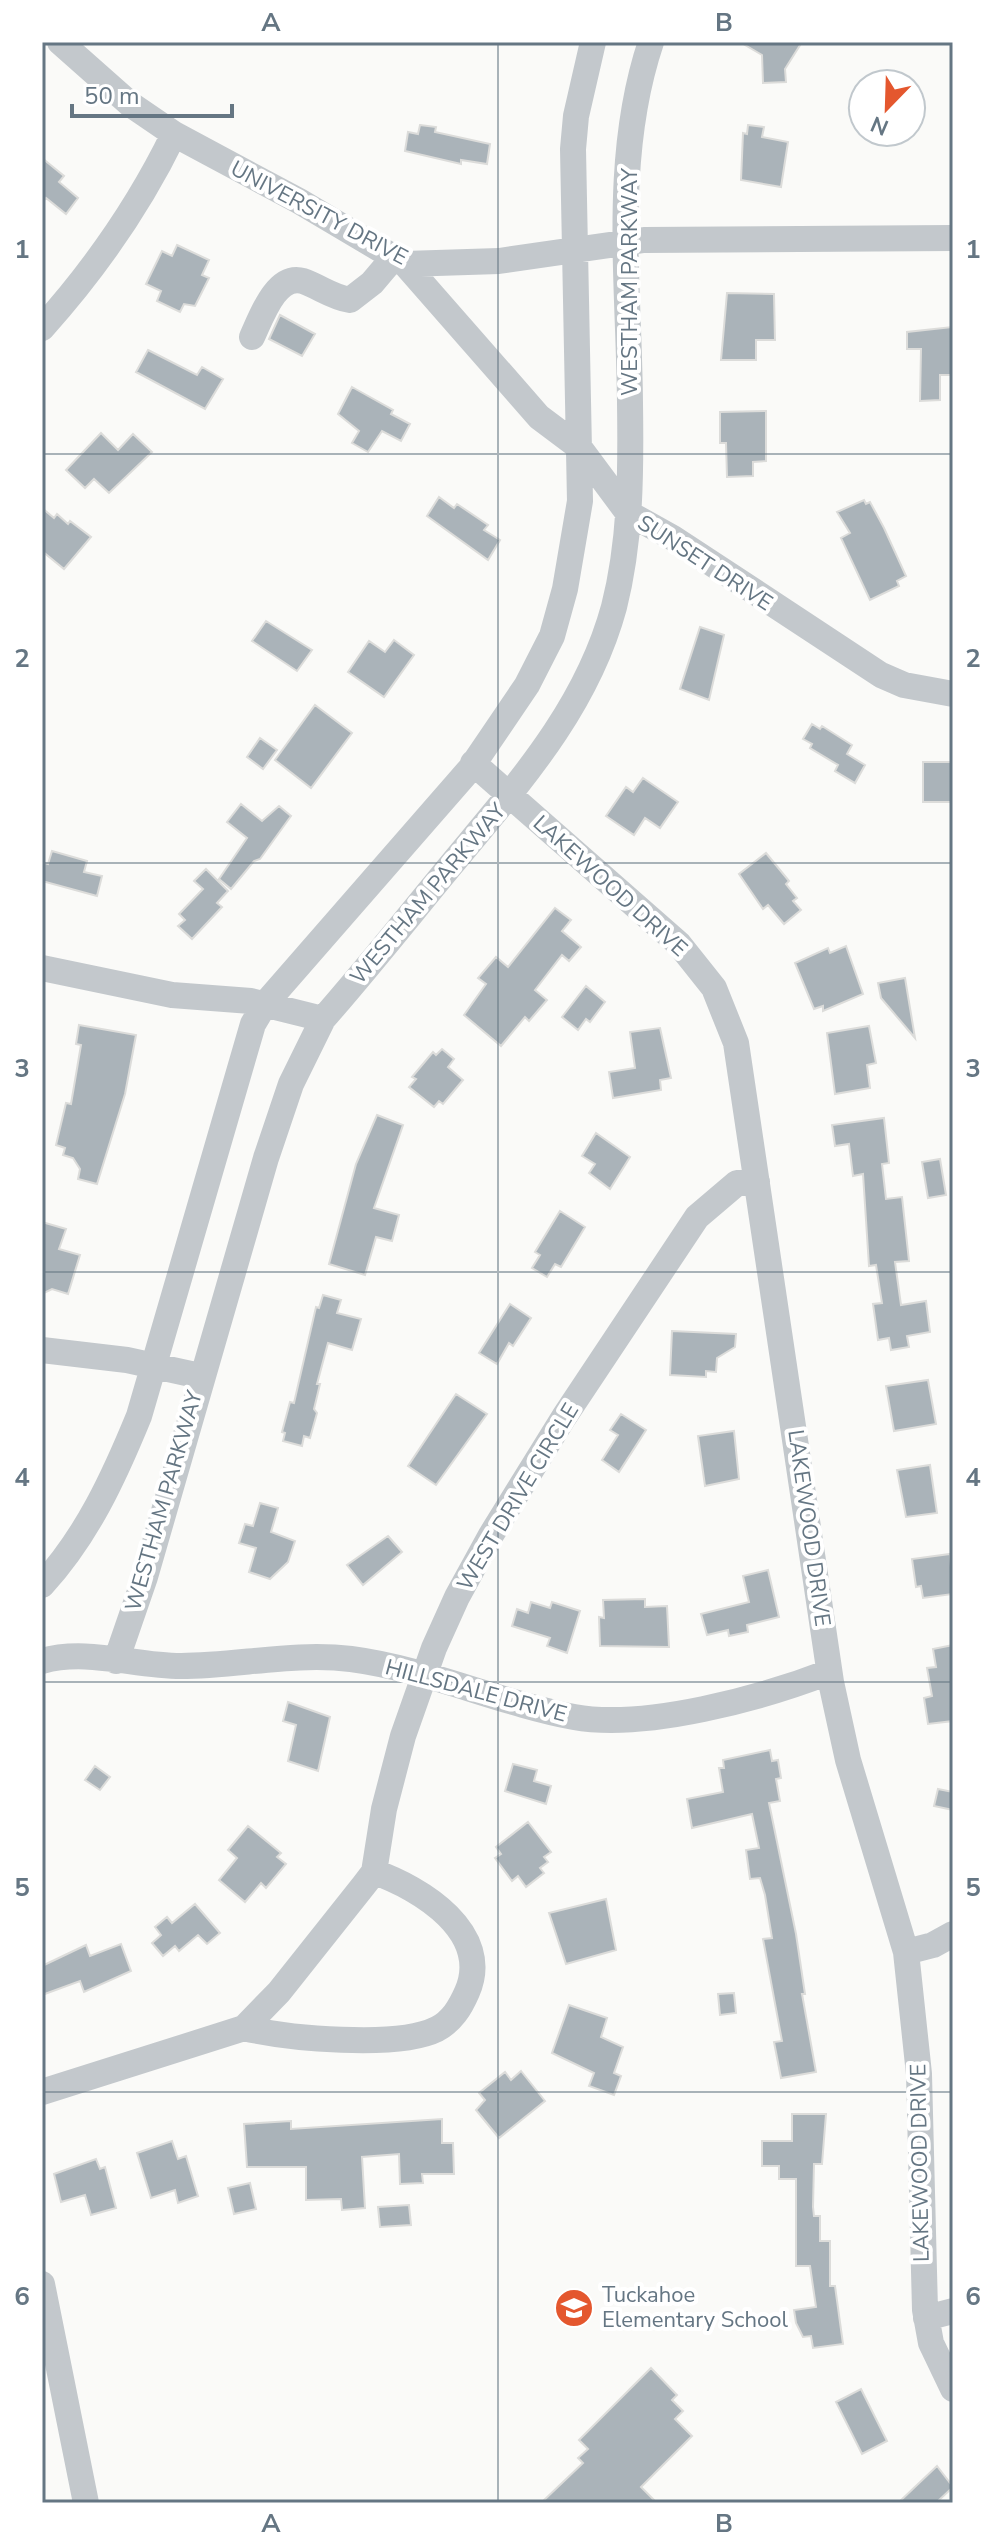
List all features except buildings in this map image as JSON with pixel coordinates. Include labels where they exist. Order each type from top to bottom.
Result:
[{"type":"street","name":"UNIVERSITY DRIVE","points":[[60,42],[130,104],[174,134],[400,260],[499,261],[626,241],[953,238]]},
{"type":"street","points":[[42,1585],[93,1516],[115,1475],[155,1365],[226,1109],[253,1024],[265,1004],[473,763],[527,685],[552,636],[565,589],[580,501],[574,249],[576,116],[593,42]]},
{"type":"street","name":"WESTHAM PARKWAY","points":[[116,1661],[145,1577],[200,1376],[291,1084],[323,1019],[509,796],[574,708],[596,658],[622,573],[628,513],[630,398],[626,241],[630,146],[651,42]]},
{"type":"street","points":[[42,328],[81,285],[120,232],[174,134]]},
{"type":"street","points":[[252,337],[270,301],[284,283],[293,280],[305,282],[332,297],[350,300],[400,260]]},
{"type":"street","name":"SUNSET DRIVE","points":[[400,260],[539,417],[579,447],[628,513],[673,538],[881,675],[904,685],[953,694]]},
{"type":"street","name":"LAKEWOOD DRIVE","points":[[473,763],[679,944],[714,988],[739,1057],[829,1672],[848,1760],[906,1952],[919,2074],[921,2251],[926,2318],[942,2373],[953,2389]]},
{"type":"street","points":[[42,968],[172,995],[265,1004],[323,1019]]},
{"type":"street","name":"WEST DRIVE CIRCLE","points":[[244,2028],[310,1954],[374,1872],[384,1809],[424,1676],[457,1597],[491,1535],[688,1230],[713,1201],[737,1183],[757,1182]]},
{"type":"street","points":[[42,1350],[155,1365],[200,1376]]},
{"type":"street","points":[[42,1661],[59,1656],[116,1661]]},
{"type":"street","name":"HILLSDALE DRIVE","points":[[116,1661],[179,1666],[321,1658],[372,1663],[576,1718],[638,1721],[698,1709],[829,1672]]},
{"type":"street","points":[[42,2092],[244,2028],[287,2038],[385,2038],[423,2034],[451,2019],[469,1987],[473,1966],[468,1945],[446,1914],[421,1895],[374,1872]]},
{"type":"street","points":[[906,1952],[933,1945],[953,1934]]},
{"type":"street","points":[[42,2284],[86,2503]]},
{"type":"street","points":[[926,2318],[953,2311]]},
{"type":"place","name":"Tuckahoe Elementary School","points":[[574,2308]]}]
